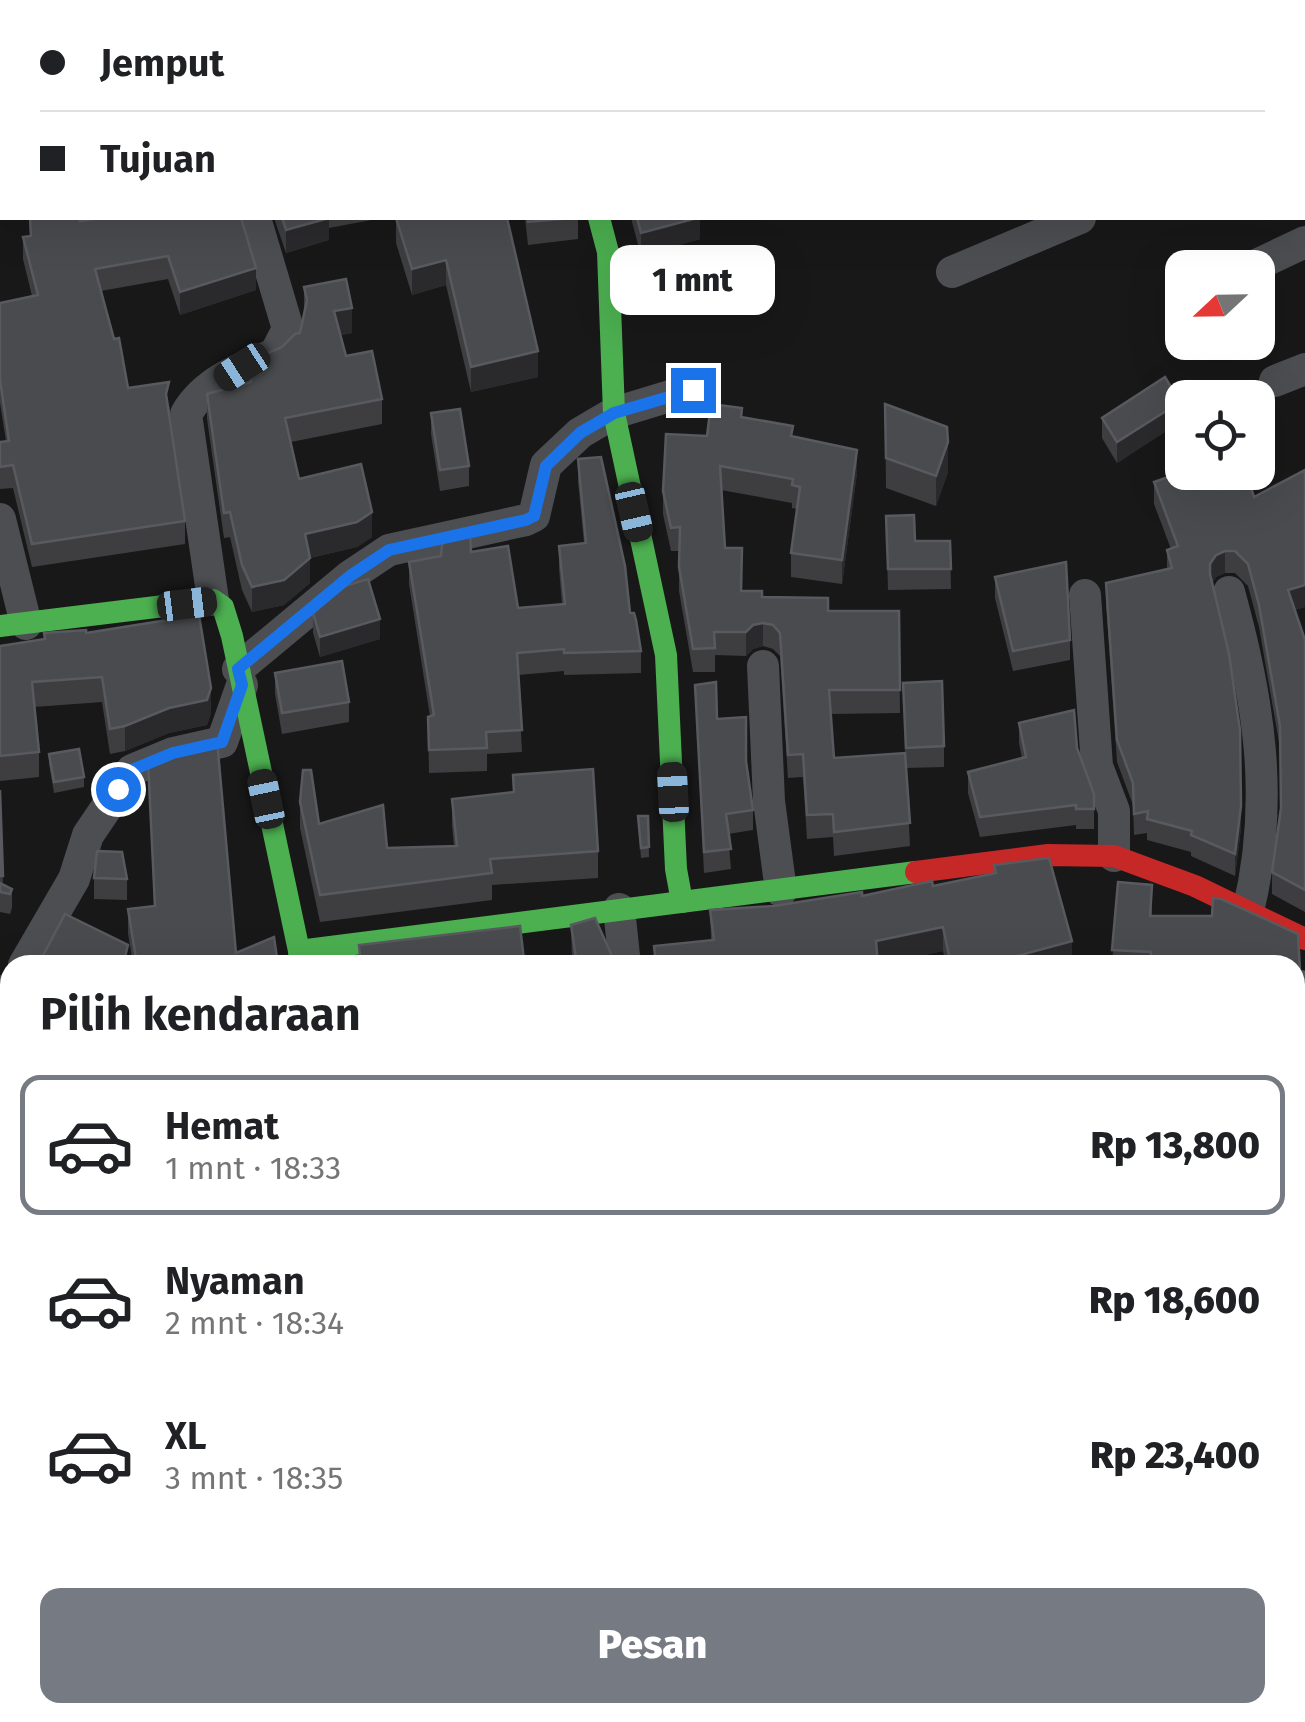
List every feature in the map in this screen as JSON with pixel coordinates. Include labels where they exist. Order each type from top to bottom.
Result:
[{"type":"street","points":[[213,600],[186,414],[206,390],[242,367],[275,354],[284,340],[288,329],[257,220]]},
{"type":"street","points":[[600,220],[608,252],[614,413],[666,656],[676,870],[682,902]]},
{"type":"street","points":[[952,272],[1075,220]]},
{"type":"street","points":[[1275,256],[1305,242]]},
{"type":"street","points":[[30,955],[74,879],[88,835],[132,770],[173,753],[222,742],[240,677],[350,576],[389,550],[507,526],[534,516],[546,466],[580,433],[614,413],[693,390]]},
{"type":"street","points":[[0,519],[13,625],[213,600],[224,608],[299,955]]},
{"type":"street","points":[[1229,592],[1250,668],[1264,814],[1259,866],[1248,911]]},
{"type":"street","points":[[1085,595],[1097,766],[1114,811],[1114,856]]},
{"type":"street","points":[[763,666],[769,800],[781,891]]},
{"type":"street","points":[[319,955],[620,908],[1048,855],[1114,856],[1195,886],[1305,939]]},
{"type":"street","points":[[620,908],[624,955]]},
{"type":"building","points":[[30,220],[242,220],[256,268],[180,292],[168,256],[95,269],[114,339],[119,338],[128,388],[169,382],[166,394],[185,521],[32,544],[13,465],[0,467],[0,442],[9,441],[0,380],[0,303],[38,295],[23,237],[31,236]]},
{"type":"building","points":[[283,220],[322,220],[286,230]]},
{"type":"building","points":[[397,220],[507,220],[538,351],[471,367],[446,260],[412,269]]},
{"type":"building","points":[[638,220],[690,220],[641,233]]},
{"type":"building","points":[[346,279],[352,308],[334,311],[346,356],[372,351],[382,399],[285,418],[299,479],[361,464],[372,512],[357,522],[305,534],[310,558],[284,580],[252,587],[242,565],[230,512],[224,513],[207,394],[251,382],[252,360],[282,347],[300,333],[307,300],[304,287]]},
{"type":"building","points":[[1165,377],[1165,412],[1117,442],[1102,418]]},
{"type":"building","points":[[711,404],[742,408],[741,417],[793,426],[791,436],[857,450],[842,560],[791,553],[800,487],[792,485],[793,479],[720,466],[725,548],[742,548],[741,591],[762,591],[762,597],[828,598],[828,611],[899,611],[900,690],[829,690],[834,758],[905,753],[910,823],[834,832],[833,814],[807,815],[803,754],[788,755],[780,633],[773,625],[753,625],[746,632],[714,632],[715,648],[693,649],[679,567],[680,527],[671,528],[663,491],[666,434],[707,436]]},
{"type":"building","points":[[885,404],[947,427],[948,442],[936,476],[886,458]]},
{"type":"building","points":[[460,409],[469,466],[440,470],[431,413]]},
{"type":"building","points":[[601,457],[625,566],[630,613],[634,613],[641,651],[564,653],[564,649],[517,653],[522,730],[486,732],[487,748],[429,750],[428,717],[434,715],[409,562],[441,556],[443,536],[470,531],[471,552],[508,546],[518,608],[565,604],[559,546],[586,543],[578,459]]},
{"type":"building","points":[[1305,470],[1305,585],[1288,590],[1305,640],[1305,890],[1272,872],[1281,808],[1280,726],[1259,605],[1248,564],[1235,551],[1216,555],[1210,564],[1210,574],[1229,654],[1240,730],[1241,806],[1235,854],[1191,835],[1192,831],[1147,819],[1148,811],[1134,814],[1133,783],[1117,740],[1106,583],[1172,568],[1167,550],[1178,546],[1154,482],[1165,478],[1165,490],[1252,490],[1254,497],[1275,490],[1275,486]]},
{"type":"building","points":[[914,515],[915,541],[950,541],[951,569],[888,569],[886,516]]},
{"type":"building","points":[[1066,562],[1070,640],[1013,651],[995,577]]},
{"type":"building","points":[[368,579],[380,619],[320,637],[313,613],[345,586]]},
{"type":"building","points":[[199,615],[211,688],[207,700],[169,708],[110,729],[102,677],[32,682],[39,752],[0,756],[0,646],[45,639],[44,633],[86,633]]},
{"type":"building","points":[[342,661],[349,702],[282,713],[275,673]]},
{"type":"building","points":[[942,681],[944,746],[906,748],[903,683]]},
{"type":"building","points":[[716,682],[717,719],[746,717],[746,761],[753,810],[726,814],[731,849],[704,852],[695,685]]},
{"type":"building","points":[[1074,710],[1077,748],[1094,794],[1094,809],[1076,809],[1076,805],[980,817],[968,772],[1026,757],[1019,723]]},
{"type":"building","points":[[217,740],[236,953],[274,937],[277,955],[135,955],[128,909],[155,906],[148,761],[179,748]]},
{"type":"building","points":[[79,749],[84,777],[54,782],[49,754]]},
{"type":"building","points":[[593,769],[598,851],[490,859],[492,873],[320,895],[300,802],[303,770],[311,770],[319,824],[383,805],[387,848],[457,846],[452,799],[514,792],[513,775]]},
{"type":"building","points":[[0,790],[3,876],[0,876]]},
{"type":"building","points":[[638,816],[648,816],[649,847],[641,848]]},
{"type":"building","points":[[97,851],[122,852],[127,879],[94,878]]},
{"type":"building","points":[[1049,858],[1072,941],[1020,955],[949,955],[943,927],[876,941],[877,955],[655,955],[654,946],[714,940],[710,910],[774,906],[862,892],[862,896],[932,881],[933,886],[996,873],[994,865]]},
{"type":"building","points":[[1118,882],[1152,885],[1150,916],[1212,916],[1213,898],[1221,899],[1298,934],[1299,955],[1151,955],[1112,950]]},
{"type":"building","points":[[0,883],[12,889],[10,894],[0,892]]},
{"type":"building","points":[[65,914],[128,945],[126,955],[43,955]]},
{"type":"building","points":[[595,918],[612,955],[576,955],[571,925]]},
{"type":"building","points":[[520,926],[523,955],[360,955],[359,945]]},
{"type":"traffic: fast","points":[[600,220],[608,252],[614,413],[666,655],[676,869],[682,902]]},
{"type":"traffic: fast","points":[[0,626],[213,600],[223,607],[300,955]]},
{"type":"traffic: fast","points":[[299,951],[916,872]]},
{"type":"traffic: jam","points":[[916,872],[1048,855],[1114,856],[1195,886],[1305,939]]},
{"type":"route","points":[[118,789],[132,770],[173,753],[222,742],[242,685],[238,669],[350,576],[389,550],[507,526],[534,516],[546,466],[580,433],[614,413],[693,390]]}]
